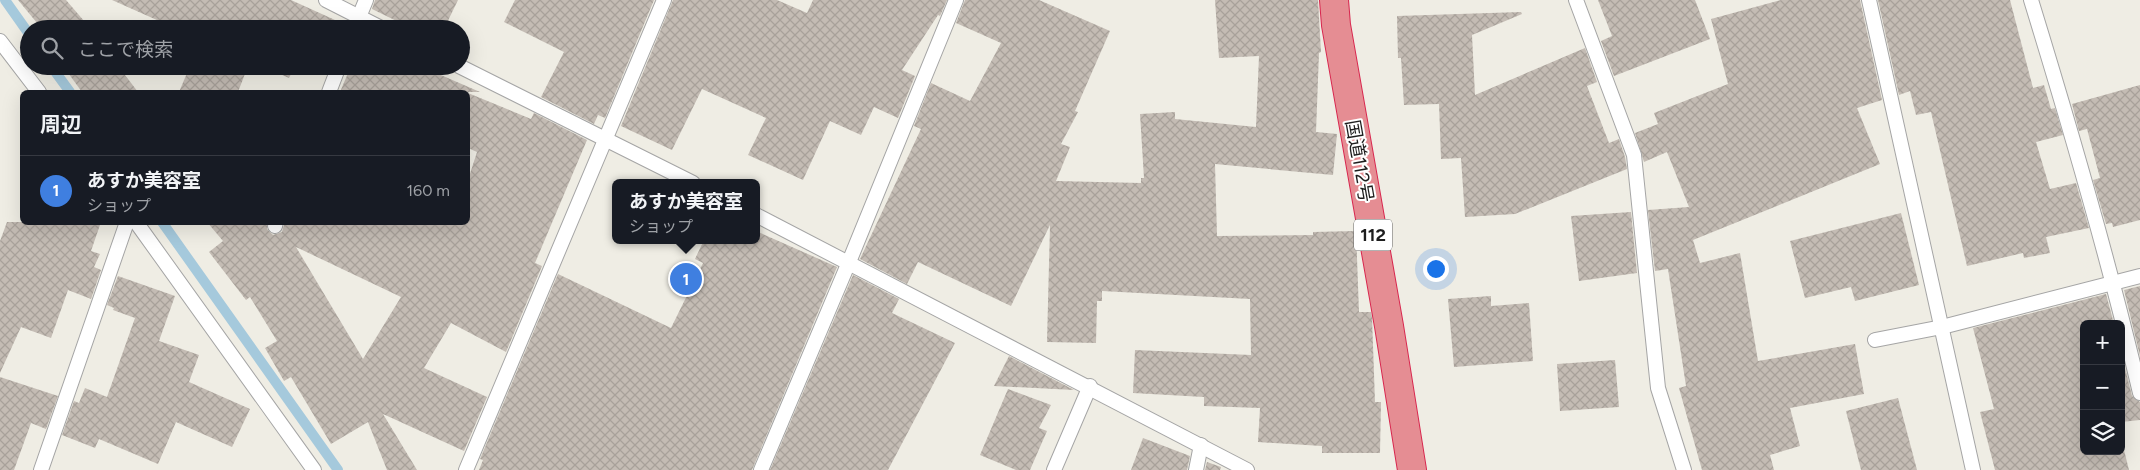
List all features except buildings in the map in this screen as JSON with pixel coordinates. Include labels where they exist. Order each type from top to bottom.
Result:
[{"type":"highway","name":"国道112号","points":[[1334,0],[1336,25],[1412,470]]},
{"type":"lane","points":[[326,0],[353,20]]},
{"type":"lane","points":[[358,20],[366,0]]},
{"type":"lane","points":[[466,470],[664,0]]},
{"type":"lane","points":[[761,470],[849,262],[956,0]]},
{"type":"lane","points":[[1576,0],[1634,155],[1658,388],[1684,470]]},
{"type":"lane","points":[[1869,0],[1973,470]]},
{"type":"lane","points":[[2031,0],[2075,142],[2114,281],[2140,393]]},
{"type":"lane","points":[[0,41],[20,68]]},
{"type":"lane","points":[[470,72],[685,179]]},
{"type":"lane","points":[[25,75],[37,90]]},
{"type":"lane","points":[[330,90],[336,75]]},
{"type":"lane","points":[[760,217],[1090,386],[1247,470]]},
{"type":"lane","points":[[41,470],[126,225]]},
{"type":"lane","points":[[138,225],[314,470]]},
{"type":"lane","points":[[1875,340],[1942,327],[2114,281],[2140,276]]},
{"type":"lane","points":[[1054,470],[1090,386]]},
{"type":"lane","points":[[1196,470],[1201,445]]},
{"type":"waterway","points":[[5,0],[20,21]]},
{"type":"waterway","points":[[58,75],[69,90]]},
{"type":"waterway","points":[[164,225],[338,470]]},
{"type":"place","name":"あすか美容室","points":[[686,279]]}]
